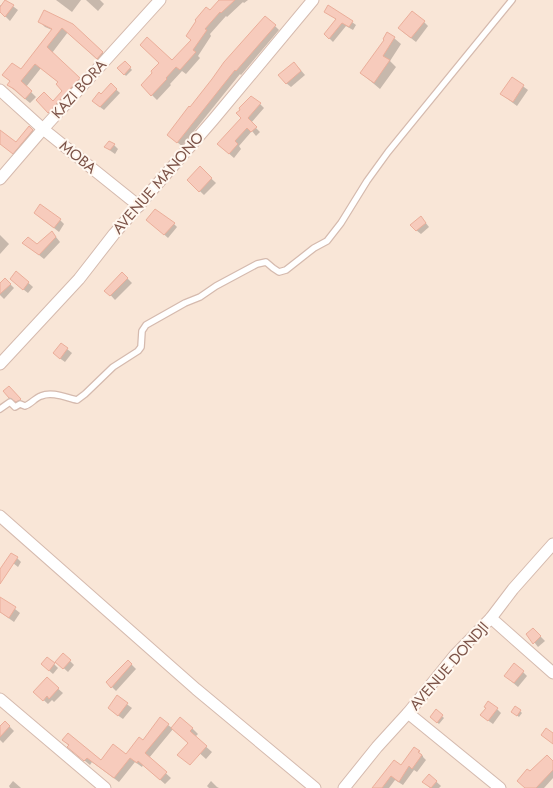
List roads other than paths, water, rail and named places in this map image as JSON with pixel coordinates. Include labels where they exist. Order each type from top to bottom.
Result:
[{"type":"street","name":"KAZI BORA","points":[[0,179],[43,129],[160,0]]},
{"type":"street","name":"AVENUE MANONO","points":[[0,364],[79,279],[114,234],[313,0]]},
{"type":"street","name":"MOBA","points":[[0,90],[43,129],[139,206]]},
{"type":"street","points":[[0,516],[196,689],[315,788]]},
{"type":"street","name":"AVENUE DONDJI","points":[[344,788],[455,655],[491,618],[513,589],[553,544]]},
{"type":"street","points":[[491,618],[553,673]]},
{"type":"street","points":[[0,700],[106,788]]},
{"type":"street","points":[[408,713],[500,788]]},
{"type":"lane","points":[[0,409],[10,402],[15,407],[20,404],[25,406],[30,405],[43,395],[55,394],[77,400],[85,394],[112,366],[138,351],[141,347],[142,331],[146,325],[184,303],[200,297],[216,286],[257,264],[266,262],[279,272],[286,270],[314,248],[327,241],[341,223],[367,181],[388,152],[512,0]]}]
